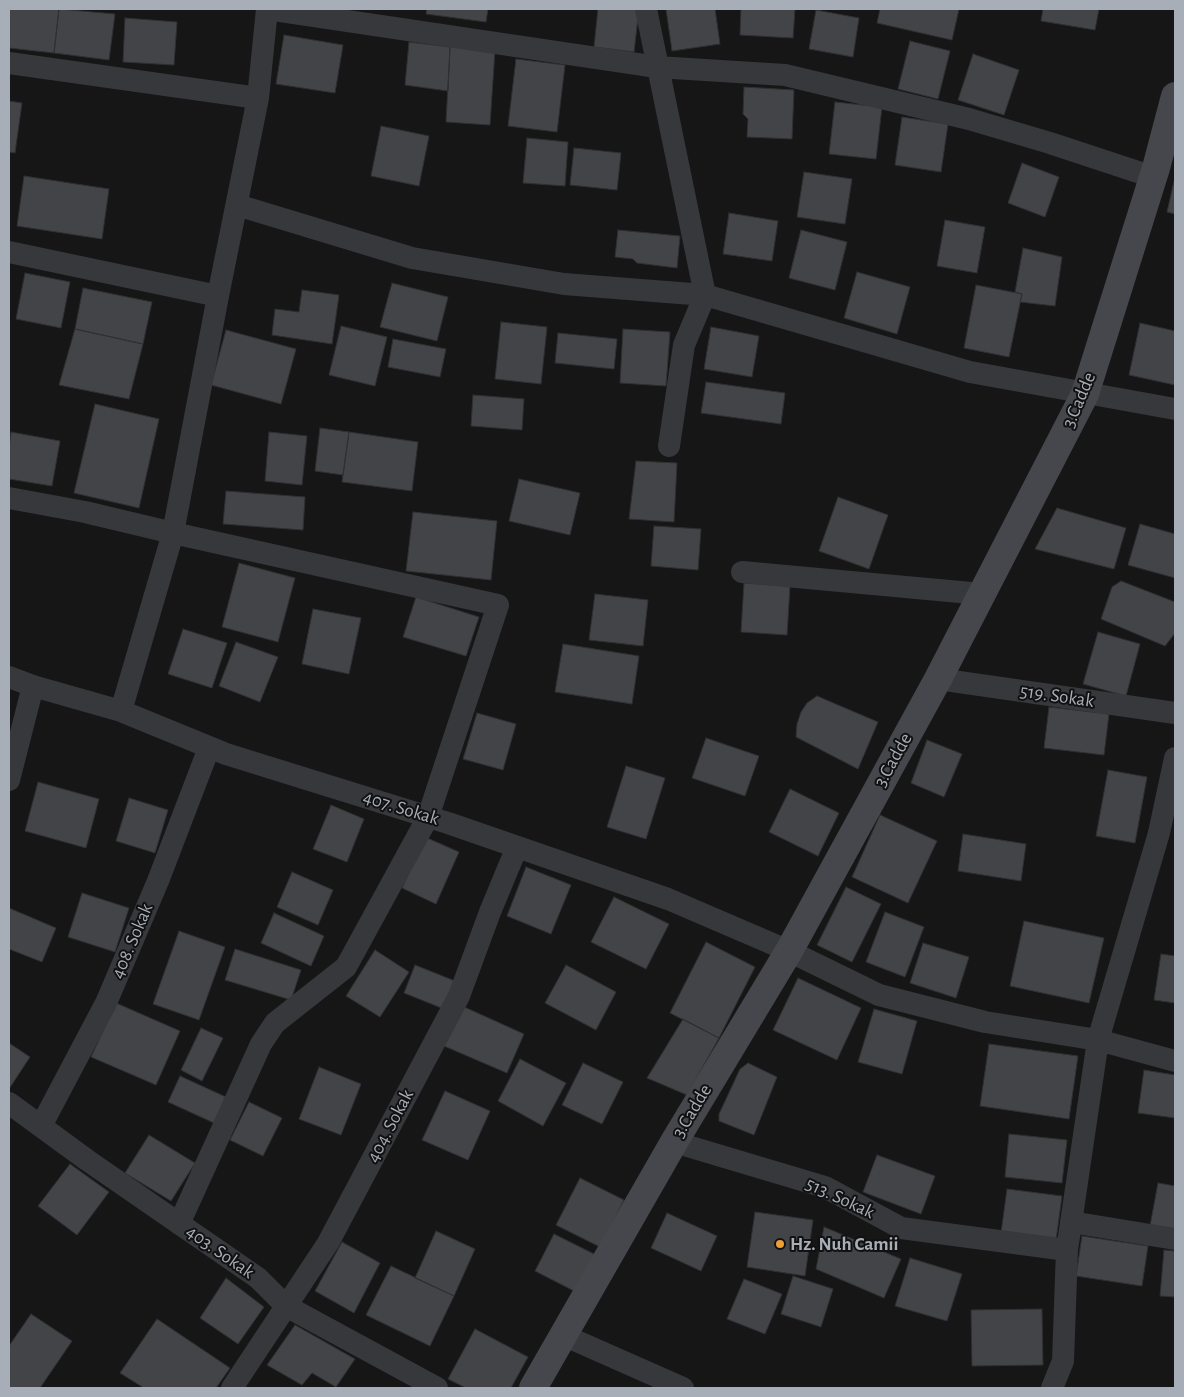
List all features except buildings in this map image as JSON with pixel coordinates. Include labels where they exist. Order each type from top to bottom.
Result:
[{"type":"street","points":[[121,711],[173,534],[258,98],[267,9],[656,67],[785,75],[969,119],[1050,143],[1153,178]]},
{"type":"street","points":[[646,9],[656,67],[705,295],[684,345],[669,446]]},
{"type":"street","points":[[9,63],[258,98]]},
{"type":"street","name":"3.Cadde","points":[[533,1388],[674,1142],[790,951],[938,679],[1085,394],[1153,178],[1175,96]]},
{"type":"street","points":[[237,205],[412,258],[564,284],[705,295],[970,372],[1175,409]]},
{"type":"street","points":[[9,252],[218,296]]},
{"type":"street","points":[[9,498],[85,512],[173,534],[498,605],[428,817],[346,967],[275,1023],[261,1044],[179,1224]]},
{"type":"street","points":[[742,572],[982,594]]},
{"type":"street","name":"407. Sokak","points":[[9,677],[33,686],[121,711],[226,754],[428,817],[668,899],[790,951],[879,995],[985,1022],[1098,1040],[1175,1061]]},
{"type":"street","name":"519. Sokak","points":[[938,679],[1175,713]]},
{"type":"street","points":[[9,780],[33,686]]},
{"type":"street","name":"408. Sokak","points":[[40,1126],[106,1003],[158,881],[209,748]]},
{"type":"street","points":[[1052,1388],[1063,1361],[1067,1250],[1098,1040],[1167,835],[1175,758]]},
{"type":"street","name":"404. Sokak","points":[[232,1388],[328,1243],[460,996],[490,912],[517,847]]},
{"type":"street","name":"403. Sokak","points":[[9,1103],[258,1278],[286,1306],[437,1388]]},
{"type":"street","name":"513. Sokak","points":[[674,1142],[825,1187],[901,1228],[1067,1250]]},
{"type":"street","points":[[1071,1222],[1175,1239]]},
{"type":"street","points":[[563,1335],[683,1388]]},
{"type":"place","name":"Hz. Nuh Camii","points":[[780,1244]]}]
